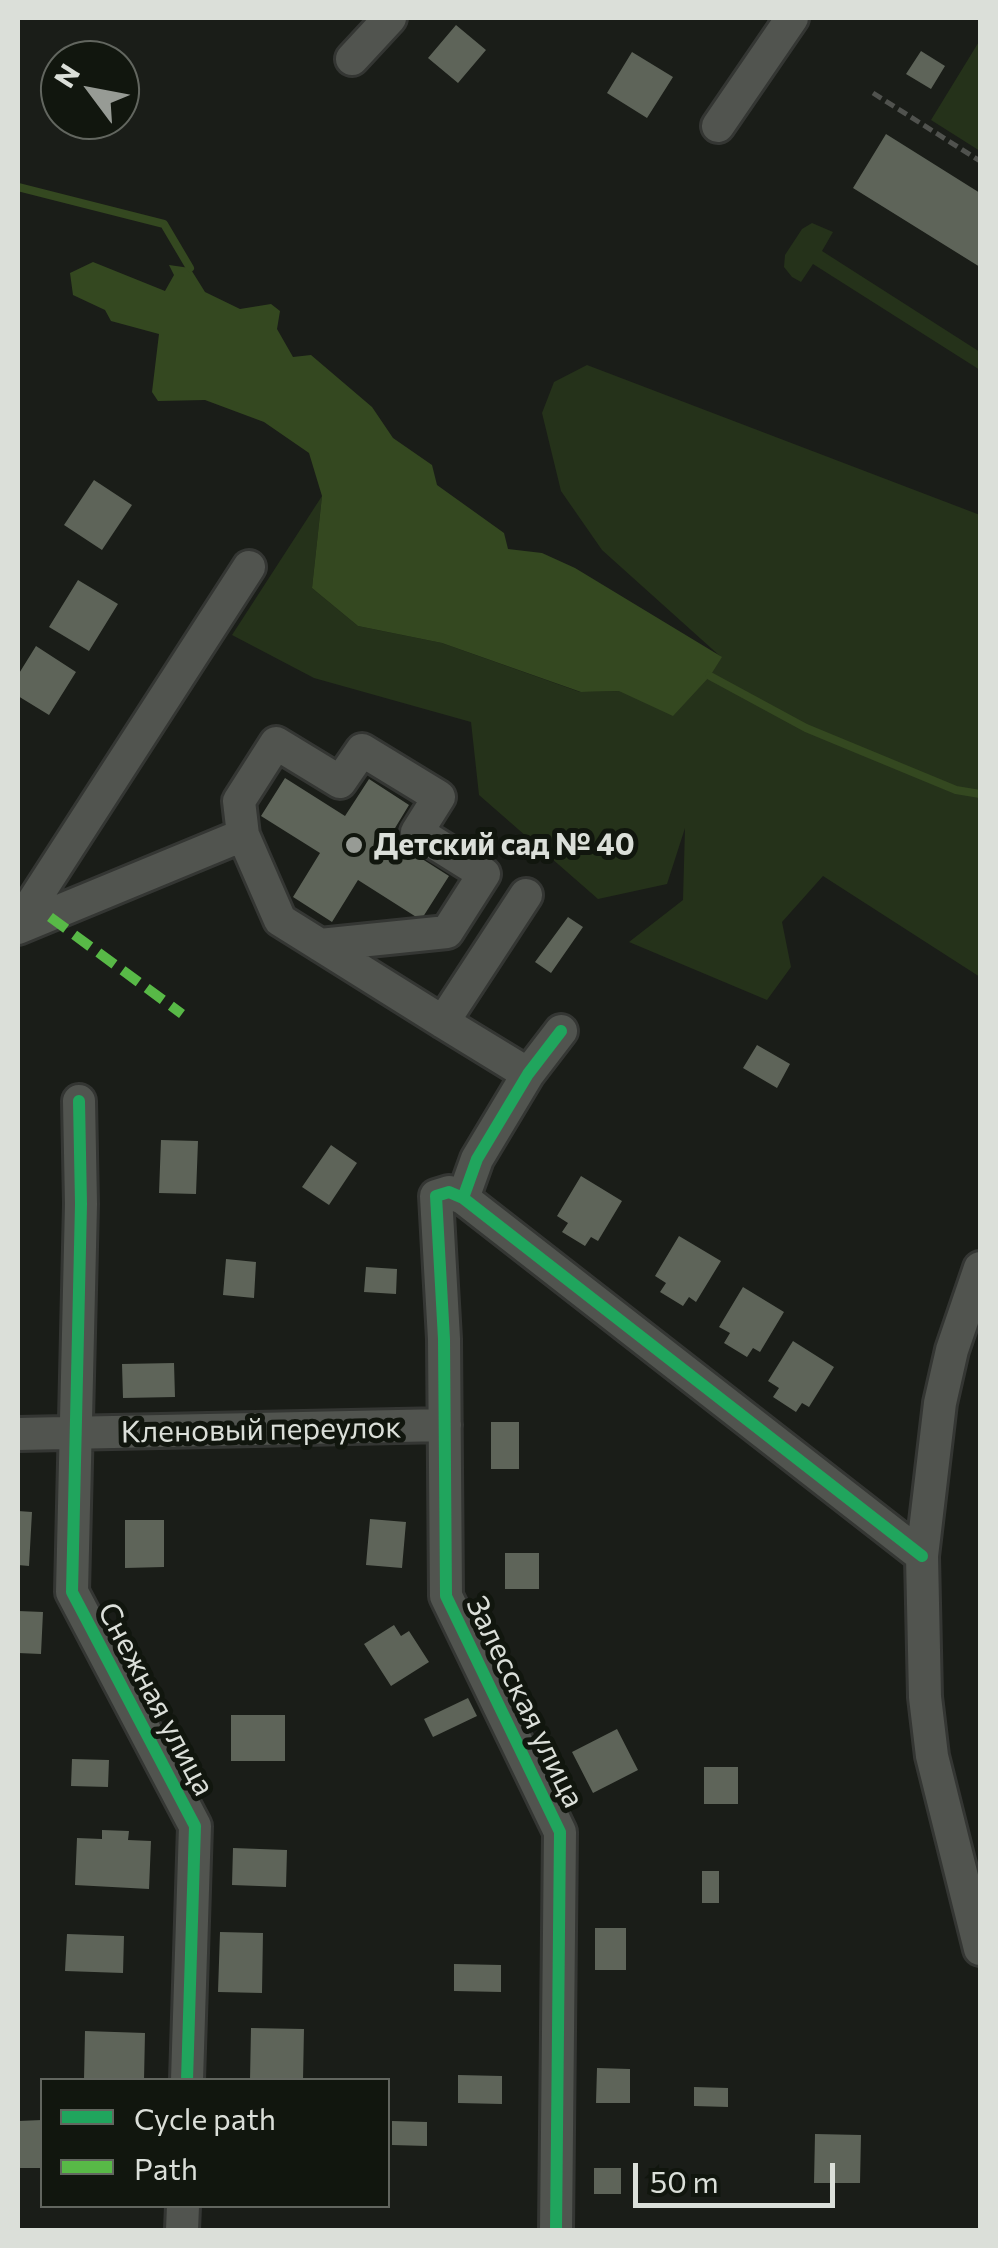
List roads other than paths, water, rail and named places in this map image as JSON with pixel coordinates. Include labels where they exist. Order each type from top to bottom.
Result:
[{"type":"street","points":[[352,58],[390,18]]},
{"type":"street","points":[[718,126],[792,18]]},
{"type":"street","points":[[18,926],[249,567]]},
{"type":"street","points":[[320,945],[447,932],[484,874],[417,832],[439,798],[362,750],[340,782],[276,742],[239,801],[243,835],[280,920],[443,1022],[528,1074]]},
{"type":"street","points":[[18,926],[243,835]]},
{"type":"street","points":[[443,1022],[526,895]]},
{"type":"street","points":[[560,1031],[450,1197],[922,1556]]},
{"type":"street","name":"Снежная улица","points":[[79,1100],[78,1434],[72,1592],[194,1826],[187,2078]]},
{"type":"street","name":"Залесская улица","points":[[450,1197],[446,1596],[560,1832],[556,2230]]},
{"type":"street","points":[[980,1268],[952,1350],[940,1403],[922,1556],[925,1697],[932,1756],[980,1948]]},
{"type":"street","name":"Кленовый переулок","points":[[18,1434],[445,1425]]},
{"type":"waterway","points":[[18,187],[164,224],[190,268]]},
{"type":"waterway","points":[[710,676],[806,728],[956,790],[980,794]]},
{"type":"place","name":"Детский сад № 40","points":[[354,845]]}]
